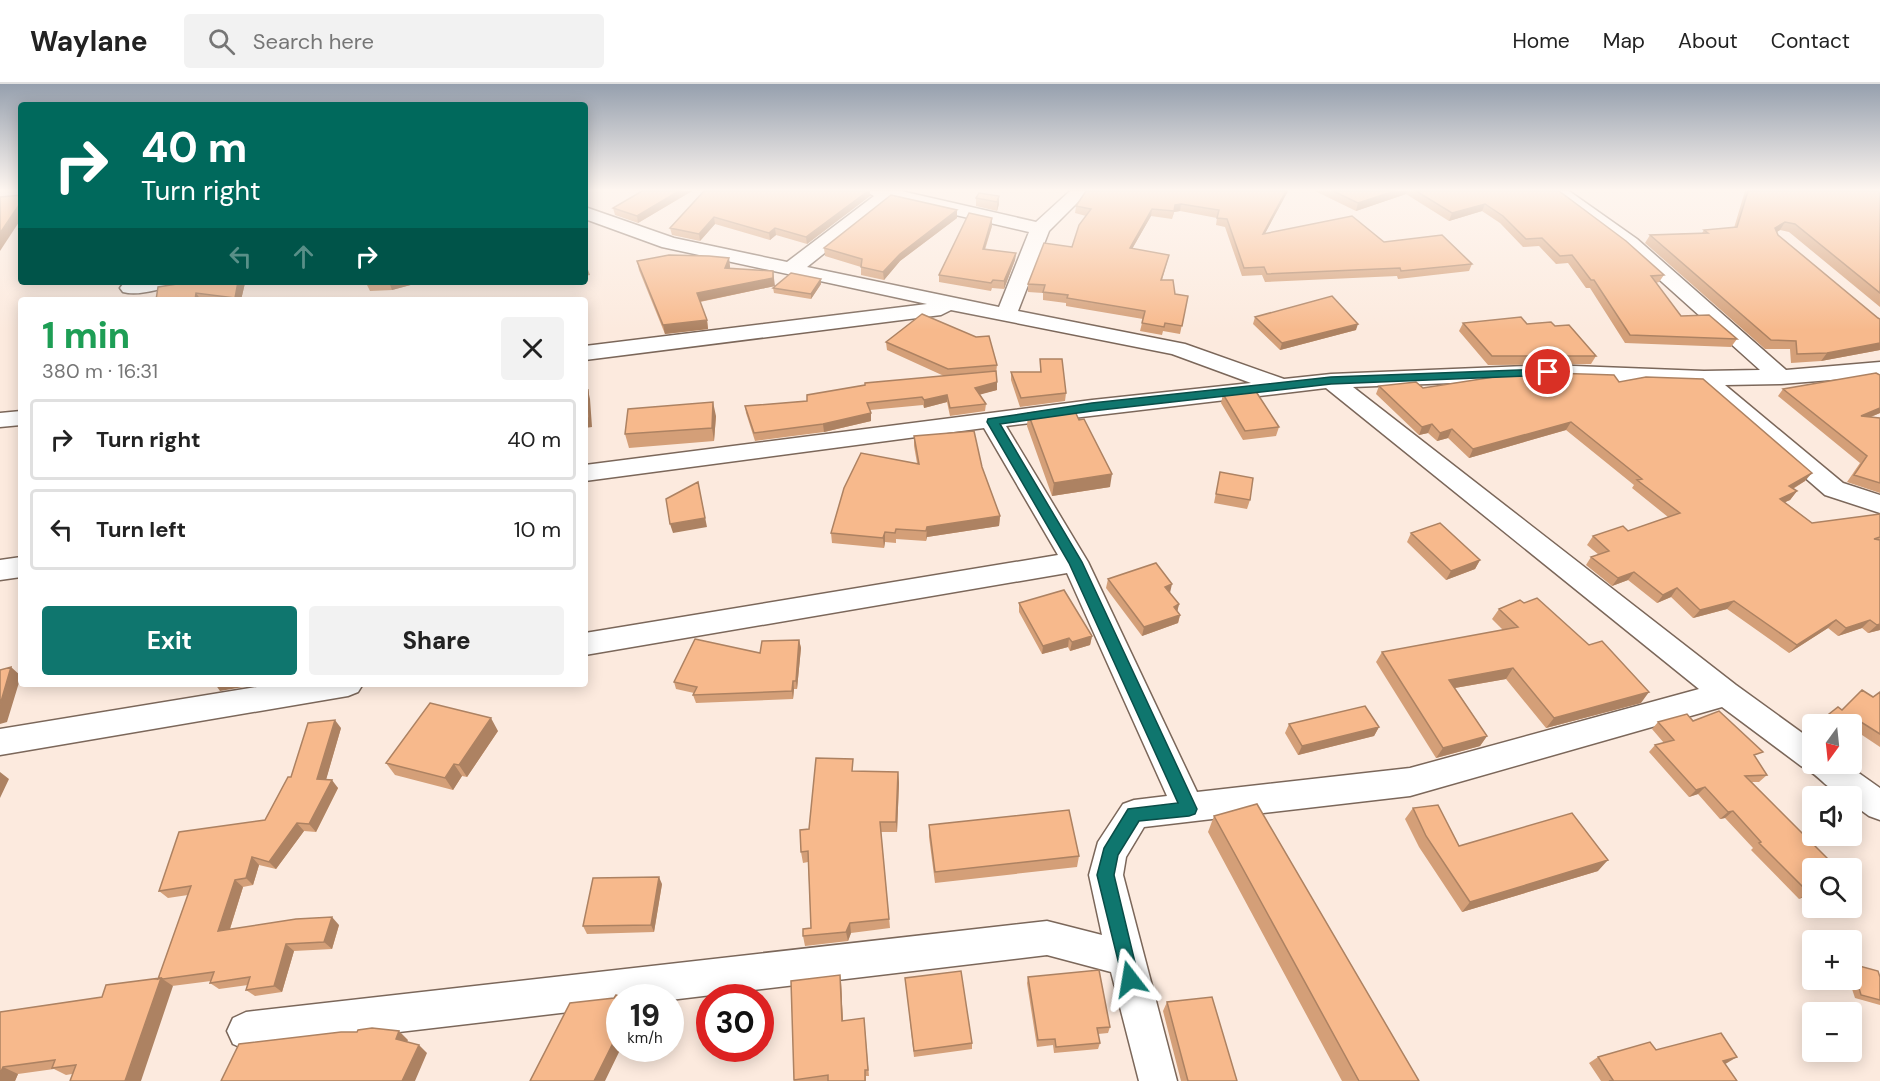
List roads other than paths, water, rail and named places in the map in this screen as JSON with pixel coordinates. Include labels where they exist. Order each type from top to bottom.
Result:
[{"type":"street","points":[[654,238],[669,243],[963,306],[1007,313],[1177,349],[1286,387]]},
{"type":"street","points":[[791,269],[829,238]]},
{"type":"street","points":[[1007,313],[1037,238]]},
{"type":"street","points":[[1622,238],[1781,377]]},
{"type":"street","points":[[130,288],[147,285]]},
{"type":"street","points":[[588,353],[739,332],[963,306]]},
{"type":"street","points":[[588,473],[993,422],[1092,407],[1331,381],[1548,372],[1704,378],[1781,377],[1880,369]]},
{"type":"street","points":[[1704,378],[1834,489],[1880,504]]},
{"type":"street","points":[[1331,381],[1726,694],[1802,750]]},
{"type":"street","points":[[0,420],[18,418]]},
{"type":"street","points":[[993,422],[1075,562],[1189,809]]},
{"type":"street","points":[[588,643],[1075,562]]},
{"type":"street","points":[[0,570],[18,567]]},
{"type":"street","points":[[0,742],[330,687]]},
{"type":"street","points":[[1158,1081],[1125,958],[1106,875],[1110,853],[1134,814],[1410,782],[1726,694]]},
{"type":"street","points":[[1837,774],[1879,803]]},
{"type":"street","points":[[246,1031],[1047,938],[1125,958]]}]
